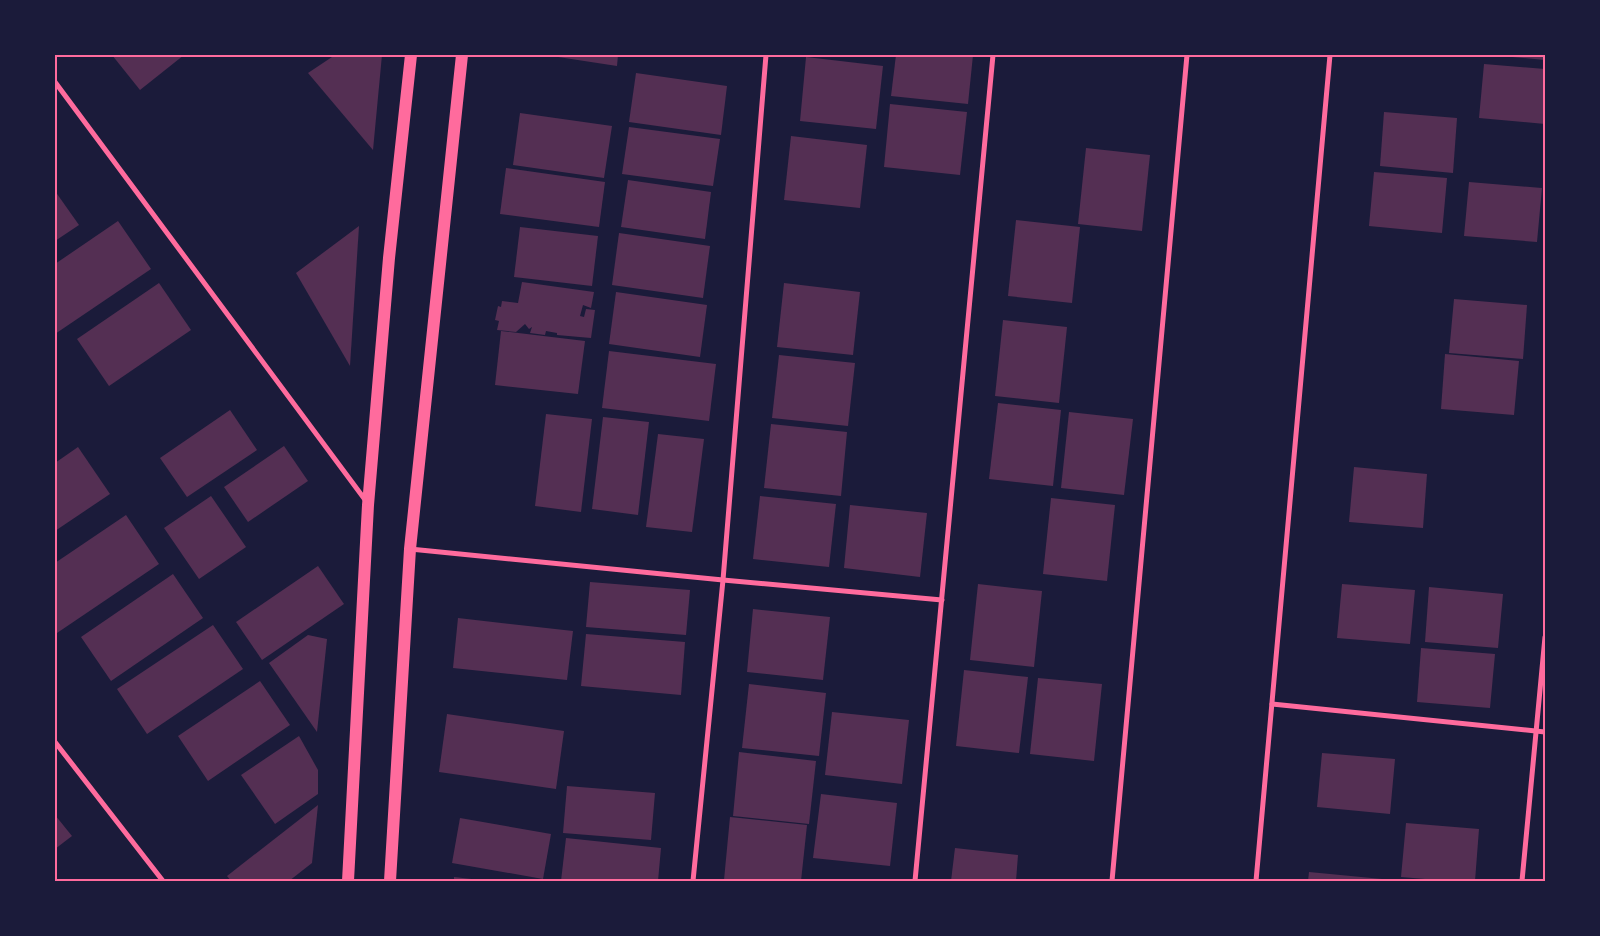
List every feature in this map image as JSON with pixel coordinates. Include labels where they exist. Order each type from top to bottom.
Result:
[{"type":"main road","points":[[348,881],[368,505],[389,258],[411,55]]},
{"type":"main road","points":[[390,881],[410,548],[462,55]]},
{"type":"street","points":[[693,881],[724,580],[766,55]]},
{"type":"street","points":[[915,881],[993,55]]},
{"type":"street","points":[[1112,881],[1187,55]]},
{"type":"street","points":[[1256,881],[1330,55]]},
{"type":"street","points":[[55,82],[368,505]]},
{"type":"street","points":[[410,548],[942,600]]},
{"type":"street","points":[[1522,881],[1545,637]]},
{"type":"street","points":[[1272,704],[1545,732]]},
{"type":"street","points":[[55,742],[163,881]]},
{"type":"building","points":[[112,55],[184,55],[140,90]]},
{"type":"building","points":[[335,55],[382,55],[373,150],[308,73]]},
{"type":"building","points":[[545,55],[618,55],[617,66]]},
{"type":"building","points":[[896,55],[973,55],[968,104],[891,96]]},
{"type":"building","points":[[1545,55],[1545,60],[1501,56]]},
{"type":"building","points":[[806,57],[883,66],[876,129],[800,121]]},
{"type":"building","points":[[1484,64],[1545,69],[1545,124],[1479,118]]},
{"type":"building","points":[[636,73],[727,86],[721,135],[629,122]]},
{"type":"building","points":[[890,104],[967,112],[960,175],[884,167]]},
{"type":"building","points":[[1384,112],[1457,118],[1453,173],[1380,166]]},
{"type":"building","points":[[520,113],[612,126],[604,178],[513,165]]},
{"type":"building","points":[[629,127],[720,139],[713,186],[622,174]]},
{"type":"building","points":[[791,136],[867,145],[860,208],[784,200]]},
{"type":"building","points":[[1086,148],[1150,155],[1142,231],[1078,224]]},
{"type":"building","points":[[506,168],[605,182],[599,227],[500,214]]},
{"type":"building","points":[[1374,172],[1447,178],[1442,233],[1369,226]]},
{"type":"building","points":[[628,180],[711,192],[705,239],[621,227]]},
{"type":"building","points":[[1469,182],[1542,188],[1537,242],[1464,236]]},
{"type":"building","points":[[55,191],[79,225],[55,241]]},
{"type":"building","points":[[1016,220],[1080,227],[1072,303],[1008,296]]},
{"type":"building","points":[[118,221],[151,269],[55,334],[55,264]]},
{"type":"building","points":[[359,226],[350,366],[296,273]]},
{"type":"building","points":[[520,227],[598,236],[592,286],[514,277]]},
{"type":"building","points":[[619,233],[710,246],[703,298],[612,285]]},
{"type":"building","points":[[522,282],[594,292],[591,308],[583,305],[580,316],[584,317],[586,309],[595,310],[591,338],[557,335],[557,333],[546,331],[545,335],[530,333],[532,327],[529,329],[525,324],[516,332],[497,330],[499,321],[495,320],[498,306],[501,307],[502,301],[518,303]]},
{"type":"building","points":[[159,283],[191,330],[109,386],[77,339]]},
{"type":"building","points":[[784,283],[860,292],[853,355],[777,347]]},
{"type":"building","points":[[616,292],[707,305],[700,357],[609,344]]},
{"type":"building","points":[[1454,299],[1527,305],[1523,359],[1449,353]]},
{"type":"building","points":[[1003,320],[1067,327],[1059,403],[995,396]]},
{"type":"building","points":[[501,331],[585,341],[578,394],[495,385]]},
{"type":"building","points":[[609,351],[716,364],[709,421],[602,408]]},
{"type":"building","points":[[1445,354],[1519,361],[1514,415],[1441,409]]},
{"type":"building","points":[[779,355],[855,363],[848,426],[772,418]]},
{"type":"building","points":[[998,403],[1061,410],[1053,486],[989,479]]},
{"type":"building","points":[[230,410],[257,450],[187,497],[160,458]]},
{"type":"building","points":[[1069,412],[1133,419],[1124,495],[1061,488]]},
{"type":"building","points":[[546,414],[592,419],[581,512],[535,506]]},
{"type":"building","points":[[603,417],[649,422],[638,515],[592,509]]},
{"type":"building","points":[[771,424],[847,432],[841,496],[764,488]]},
{"type":"building","points":[[658,434],[704,439],[692,532],[646,527]]},
{"type":"building","points":[[284,446],[308,481],[248,522],[224,487]]},
{"type":"building","points":[[78,447],[110,494],[55,531],[55,463]]},
{"type":"building","points":[[1354,467],[1427,474],[1423,528],[1349,522]]},
{"type":"building","points":[[211,496],[246,547],[199,579],[164,528]]},
{"type":"building","points":[[760,496],[836,504],[829,567],[753,559]]},
{"type":"building","points":[[1051,498],[1115,505],[1107,581],[1043,574]]},
{"type":"building","points":[[850,505],[927,513],[920,577],[844,568]]},
{"type":"building","points":[[126,515],[159,564],[57,633],[55,631],[55,563]]},
{"type":"building","points":[[318,566],[344,604],[262,660],[236,622]]},
{"type":"building","points":[[173,574],[203,618],[111,681],[81,637]]},
{"type":"building","points":[[590,582],[690,590],[686,635],[586,627]]},
{"type":"building","points":[[978,584],[1042,591],[1034,667],[970,660]]},
{"type":"building","points":[[1342,584],[1415,590],[1410,644],[1337,638]]},
{"type":"building","points":[[1429,587],[1503,594],[1498,648],[1425,642]]},
{"type":"building","points":[[753,609],[830,617],[823,680],[747,672]]},
{"type":"building","points":[[458,618],[573,631],[567,680],[453,668]]},
{"type":"building","points":[[213,625],[243,669],[147,734],[117,689]]},
{"type":"building","points":[[586,634],[685,642],[681,695],[581,686]]},
{"type":"building","points":[[308,635],[327,639],[317,732],[269,663]]},
{"type":"building","points":[[1421,648],[1495,654],[1490,708],[1417,702]]},
{"type":"building","points":[[964,670],[1028,677],[1019,753],[956,746]]},
{"type":"building","points":[[1038,678],[1102,684],[1094,761],[1030,754]]},
{"type":"building","points":[[260,681],[290,725],[208,781],[178,736]]},
{"type":"building","points":[[749,684],[826,693],[819,756],[742,748]]},
{"type":"building","points":[[832,712],[909,720],[902,784],[825,775]]},
{"type":"building","points":[[447,714],[564,731],[556,789],[439,772]]},
{"type":"building","points":[[299,736],[318,770],[318,794],[275,824],[241,775]]},
{"type":"building","points":[[739,752],[816,761],[809,824],[733,816]]},
{"type":"building","points":[[1322,753],[1395,759],[1390,814],[1317,807]]},
{"type":"building","points":[[567,786],[655,793],[651,840],[563,833]]},
{"type":"building","points":[[821,794],[897,803],[890,866],[813,858]]},
{"type":"building","points":[[318,805],[312,863],[289,881],[231,881],[227,876]]},
{"type":"building","points":[[55,815],[72,836],[55,849]]},
{"type":"building","points":[[730,817],[807,825],[801,881],[724,880]]},
{"type":"building","points":[[460,818],[551,834],[543,879],[452,863]]},
{"type":"building","points":[[1406,823],[1479,829],[1475,881],[1401,877]]},
{"type":"building","points":[[566,838],[661,848],[658,881],[561,881]]},
{"type":"building","points":[[955,848],[1018,855],[1016,881],[951,881]]},
{"type":"building","points":[[1309,872],[1382,879],[1382,881],[1308,881]]},
{"type":"building","points":[[454,877],[480,880],[480,881],[454,881]]}]
